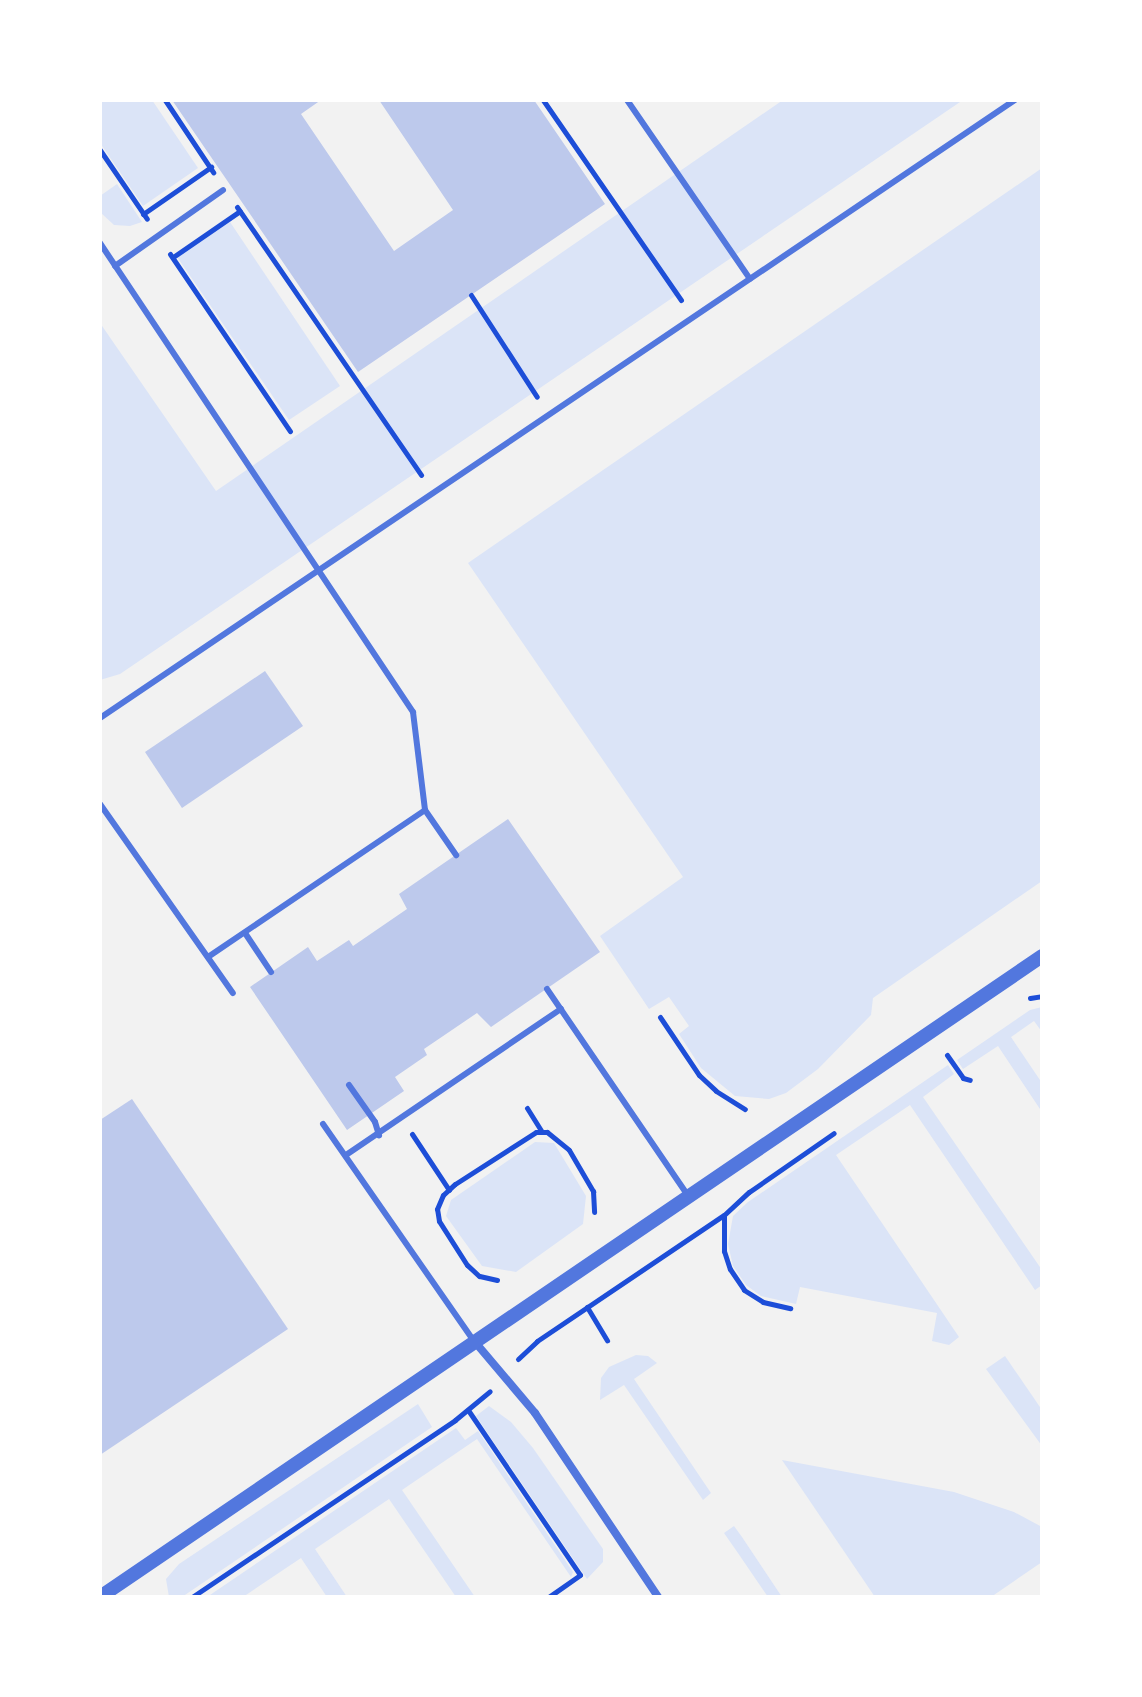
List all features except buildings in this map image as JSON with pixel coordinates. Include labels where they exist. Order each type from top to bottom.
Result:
[{"type":"street","points":[[100,1597],[1042,956]]},
{"type":"street","points":[[475,1342],[535,1413],[658,1597]]},
{"type":"lane","points":[[627,100],[750,279]]},
{"type":"lane","points":[[100,718],[1015,100]]},
{"type":"lane","points":[[115,266],[159,238],[223,190]]},
{"type":"lane","points":[[100,243],[413,712],[425,810],[456,855]]},
{"type":"lane","points":[[100,804],[233,993]]},
{"type":"lane","points":[[208,957],[425,810]]},
{"type":"lane","points":[[245,933],[271,972]]},
{"type":"lane","points":[[547,989],[688,1196]]},
{"type":"lane","points":[[346,1155],[561,1009]]},
{"type":"lane","points":[[349,1085],[375,1122],[379,1135]]},
{"type":"lane","points":[[323,1124],[475,1342]]},
{"type":"path","points":[[165,100],[223,190],[434,492]]},
{"type":"path","points":[[543,100],[693,317]]},
{"type":"path","points":[[100,150],[290,431]]},
{"type":"path","points":[[143,214],[211,167]]},
{"type":"path","points":[[173,257],[240,211]]},
{"type":"path","points":[[471,295],[549,415]]},
{"type":"path","points":[[1020,1005],[1033,996],[1042,996]]},
{"type":"path","points":[[660,1017],[699,1075],[732,1103],[745,1109]]},
{"type":"path","points":[[934,1064],[959,1047]]},
{"type":"path","points":[[947,1055],[963,1078],[970,1080]]},
{"type":"path","points":[[527,1108],[542,1132]]},
{"type":"path","points":[[402,1119],[449,1190]]},
{"type":"path","points":[[192,1597],[482,1401],[537,1341],[724,1215],[749,1192],[844,1126]]},
{"type":"path","points":[[497,1280],[479,1276],[467,1265],[439,1221],[437,1209],[449,1190],[536,1132],[542,1132],[560,1139],[569,1150],[593,1191],[594,1212]]},
{"type":"path","points":[[724,1215],[724,1251],[730,1269],[744,1290],[763,1302],[790,1308]]},
{"type":"path","points":[[587,1307],[607,1340]]},
{"type":"path","points":[[468,1410],[580,1575],[548,1597]]},
{"type":"shaded area","points":[[100,100],[152,100],[198,168],[143,206],[100,143]]},
{"type":"shaded area","points":[[783,100],[963,100],[120,674],[100,680],[100,323],[216,491]]},
{"type":"shaded area","points":[[1042,168],[1042,881],[873,998],[871,1015],[818,1069],[786,1093],[769,1099],[735,1096],[701,1068],[679,1034],[689,1026],[669,997],[649,1009],[600,936],[683,877],[468,563]]},
{"type":"shaded area","points":[[117,184],[142,222],[130,226],[114,225],[100,212],[100,196]]},
{"type":"shaded area","points":[[230,222],[340,386],[289,420],[177,257]]},
{"type":"shaded area","points":[[1042,1007],[1042,1032],[1034,1021],[1011,1037],[1042,1083],[1042,1112],[998,1046],[963,1069],[957,1060],[1030,1010]]},
{"type":"shaded area","points":[[948,1065],[954,1074],[923,1097],[1042,1270],[1042,1285],[1035,1290],[910,1105],[836,1155],[959,1337],[949,1345],[932,1341],[937,1313],[800,1287],[796,1304],[761,1296],[746,1285],[733,1266],[728,1244],[733,1216],[748,1202]]},
{"type":"shaded area","points":[[535,1142],[554,1143],[586,1196],[583,1224],[516,1272],[482,1266],[446,1216],[451,1200]]},
{"type":"shaded area","points":[[636,1355],[648,1356],[657,1363],[634,1379],[711,1493],[703,1500],[624,1385],[600,1400],[601,1378],[609,1367]]},
{"type":"shaded area","points":[[1005,1356],[1042,1410],[1042,1446],[986,1369]]},
{"type":"shaded area","points":[[418,1404],[432,1427],[182,1597],[169,1597],[166,1579],[179,1564]]},
{"type":"shaded area","points":[[489,1406],[511,1422],[533,1448],[603,1549],[603,1562],[587,1579],[476,1416]]},
{"type":"shaded area","points":[[456,1428],[465,1440],[478,1431],[573,1572],[571,1577],[477,1439],[402,1490],[475,1597],[456,1597],[389,1499],[315,1549],[347,1597],[327,1597],[301,1558],[243,1597],[207,1597]]},
{"type":"shaded area","points":[[782,1460],[954,1492],[1014,1512],[1042,1527],[1042,1562],[991,1597],[875,1597]]},
{"type":"shaded area","points":[[734,1526],[782,1597],[768,1597],[724,1533]]}]
